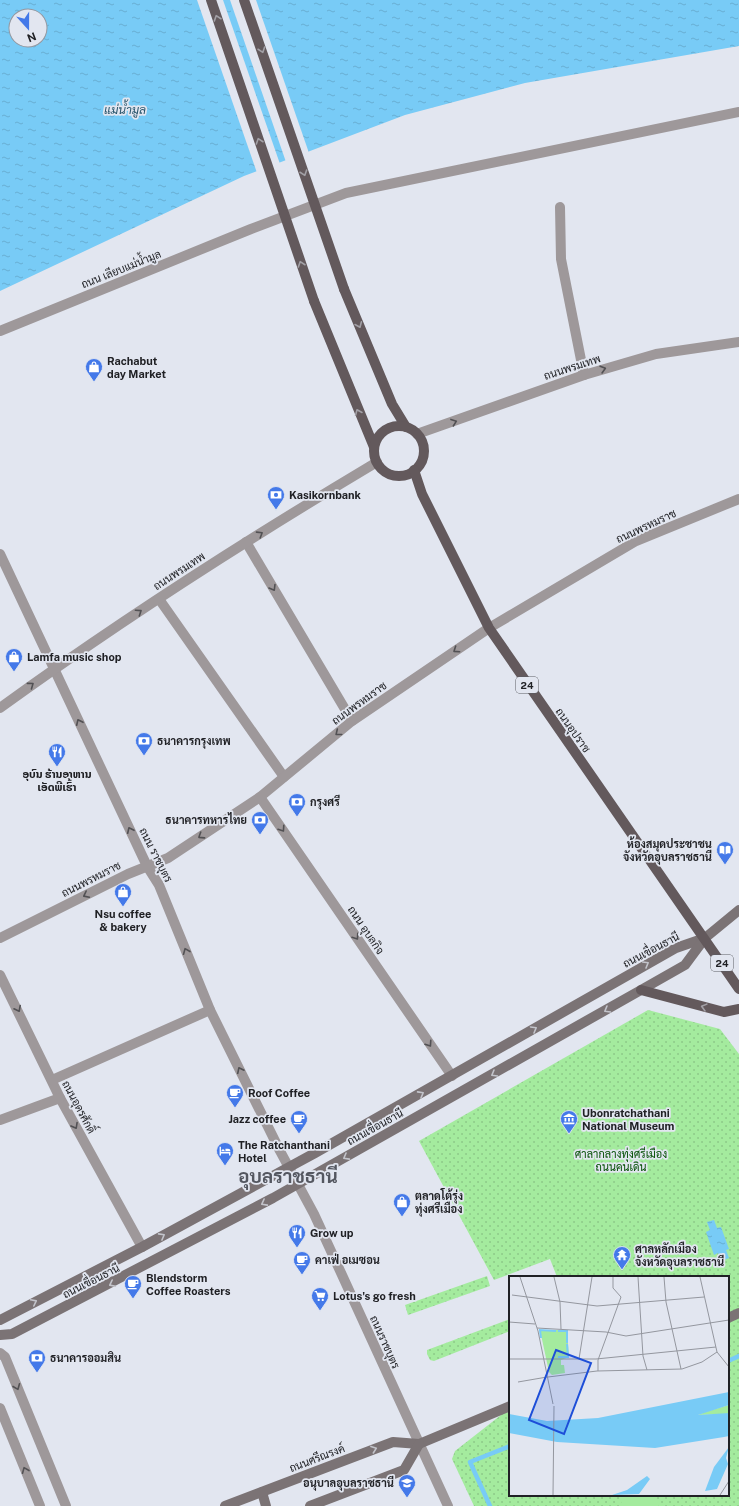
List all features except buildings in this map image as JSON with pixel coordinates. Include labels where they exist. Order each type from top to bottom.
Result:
[{"type":"main road","points":[[211,0],[314,301],[374,447],[377,462],[386,472],[393,475],[408,474],[419,465],[424,452],[423,446],[417,434],[406,427],[392,404],[344,289],[244,0]]},
{"type":"main road","points":[[374,447],[377,438],[390,427],[406,427]]},
{"type":"main road","name":"ถนนอุปราช","points":[[414,470],[422,494],[489,628],[739,989]]},
{"type":"main road","points":[[641,990],[724,1012],[739,1009]]},
{"type":"street","name":"ถนน เลียบแม่น้ำมูล","points":[[0,331],[251,229],[346,193],[739,112]]},
{"type":"street","points":[[560,207],[562,259],[584,375]]},
{"type":"street","name":"ถนนพรมเทพ","points":[[417,434],[584,375],[656,354],[739,342]]},
{"type":"street","name":"ถนนพรมเทพ","points":[[0,708],[54,669],[246,542],[377,462]]},
{"type":"street","name":"ถนนพรหมราช","points":[[0,938],[147,866],[168,858],[260,797],[352,722],[489,628],[636,541],[739,499]]},
{"type":"street","points":[[246,542],[352,722]]},
{"type":"street","name":"ถนน ราชบุตร","points":[[0,554],[147,866],[159,886],[210,1010],[289,1167]]},
{"type":"street","points":[[159,599],[284,777]]},
{"type":"street","name":"ถนน อุบลกิจ","points":[[260,797],[452,1076]]},
{"type":"street","name":"ถนนเขื่อนธานี","points":[[0,1336],[12,1334],[152,1263],[298,1184],[685,965],[705,938],[739,910]]},
{"type":"street","name":"ถนนเขื่อนธานี","points":[[0,1320],[142,1247],[289,1167],[676,948],[705,938]]},
{"type":"street","name":"ถนนอุดรศักดิ์","points":[[0,975],[60,1098],[142,1247]]},
{"type":"street","points":[[52,1080],[210,1010]]},
{"type":"street","points":[[452,1076],[463,1091]]},
{"type":"street","points":[[0,1120],[60,1098]]},
{"type":"street","name":"ถนนราชบุตร","points":[[289,1167],[314,1214],[448,1506]]},
{"type":"street","points":[[142,1247],[152,1263]]},
{"type":"street","points":[[729,1318],[739,1313]]},
{"type":"street","points":[[0,1353],[5,1357],[66,1506]]},
{"type":"street","name":"ถนนศรีณรงค์","points":[[225,1506],[393,1442],[419,1444],[509,1406]]},
{"type":"street","points":[[0,1408],[40,1506]]},
{"type":"street","points":[[310,1506],[404,1470],[419,1444]]},
{"type":"street","points":[[262,1492],[266,1506]]},
{"type":"green space","name":"ศาลากลางทุ่งศรีเมือง ถนนคนเดิน","points":[[648,1010],[720,1029],[739,1054],[739,1506],[474,1506],[452,1459],[455,1451],[509,1409],[509,1496],[729,1496],[729,1276],[557,1276],[550,1259],[494,1280],[419,1141]]},
{"type":"green space","points":[[487,1276],[490,1286],[408,1315],[405,1305]]},
{"type":"green space","points":[[509,1319],[509,1331],[434,1361],[430,1360],[427,1350]]},
{"type":"green space","points":[[618,1496],[654,1496],[659,1506],[623,1506]]},
{"type":"water","name":"แม่น้ำมูล","points":[[0,0],[739,0],[739,46],[525,83],[405,115],[244,176],[0,291]]},
{"type":"water","points":[[714,1220],[717,1228],[721,1227],[729,1249],[726,1250],[729,1258],[721,1261],[718,1253],[714,1255],[706,1232],[710,1230],[707,1222]]},
{"type":"pier","points":[[197,0],[223,0],[280,164],[257,173]]},
{"type":"pier","points":[[230,0],[256,0],[309,153],[286,162]]},
{"type":"waterway","points":[[729,1361],[739,1356]]},
{"type":"waterway","points":[[490,1506],[470,1462],[509,1446]]},
{"type":"place","name":"Rachabut day Market","points":[[94,382]]},
{"type":"place","name":"Kasikornbank","points":[[276,510]]},
{"type":"place","name":"Lamfa music shop","points":[[14,672]]},
{"type":"place","name":"ธนาคารกรุงเทพ","points":[[144,756]]},
{"type":"place","name":"ອຸບົນ ຮ້ານອາຫານ ເອັດພີເຮົ້າ","points":[[57,767]]},
{"type":"place","name":"กรุงศรี","points":[[297,817]]},
{"type":"place","name":"ธนาคารทหารไทย","points":[[260,835]]},
{"type":"place","name":"ห้องสมุดประชาชน จังหวัดอุบลราชธานี","points":[[725,865]]},
{"type":"place","name":"Nsu coffee & bakery","points":[[123,907]]},
{"type":"place","name":"Roof Coffee","points":[[235,1108]]},
{"type":"place","name":"Jazz coffee","points":[[299,1134]]},
{"type":"place","name":"Ubonratchathani National Museum","points":[[569,1134]]},
{"type":"place","name":"The Ratchanthani Hotel","points":[[225,1166]]},
{"type":"place","name":"ตลาดโต้รุ่ง ทุ่งศรีเมือง","points":[[402,1217]]},
{"type":"place","name":"Grow up","points":[[297,1248]]},
{"type":"place","name":"ศาลหลักเมือง จังหวัดอุบลราชธานี","points":[[622,1270]]},
{"type":"place","name":"คาเฟ่ อเมซอน","points":[[302,1275]]},
{"type":"place","name":"Blendstorm Coffee Roasters","points":[[133,1299]]},
{"type":"place","name":"Lotus's go fresh","points":[[320,1311]]},
{"type":"place","name":"ธนาคารออมสิน","points":[[37,1373]]},
{"type":"place","name":"อนุบาลอุบลราชธานี","points":[[407,1498]]},
{"type":"district","name":"อุบลราชธานี","points":[[288,1176]]}]
